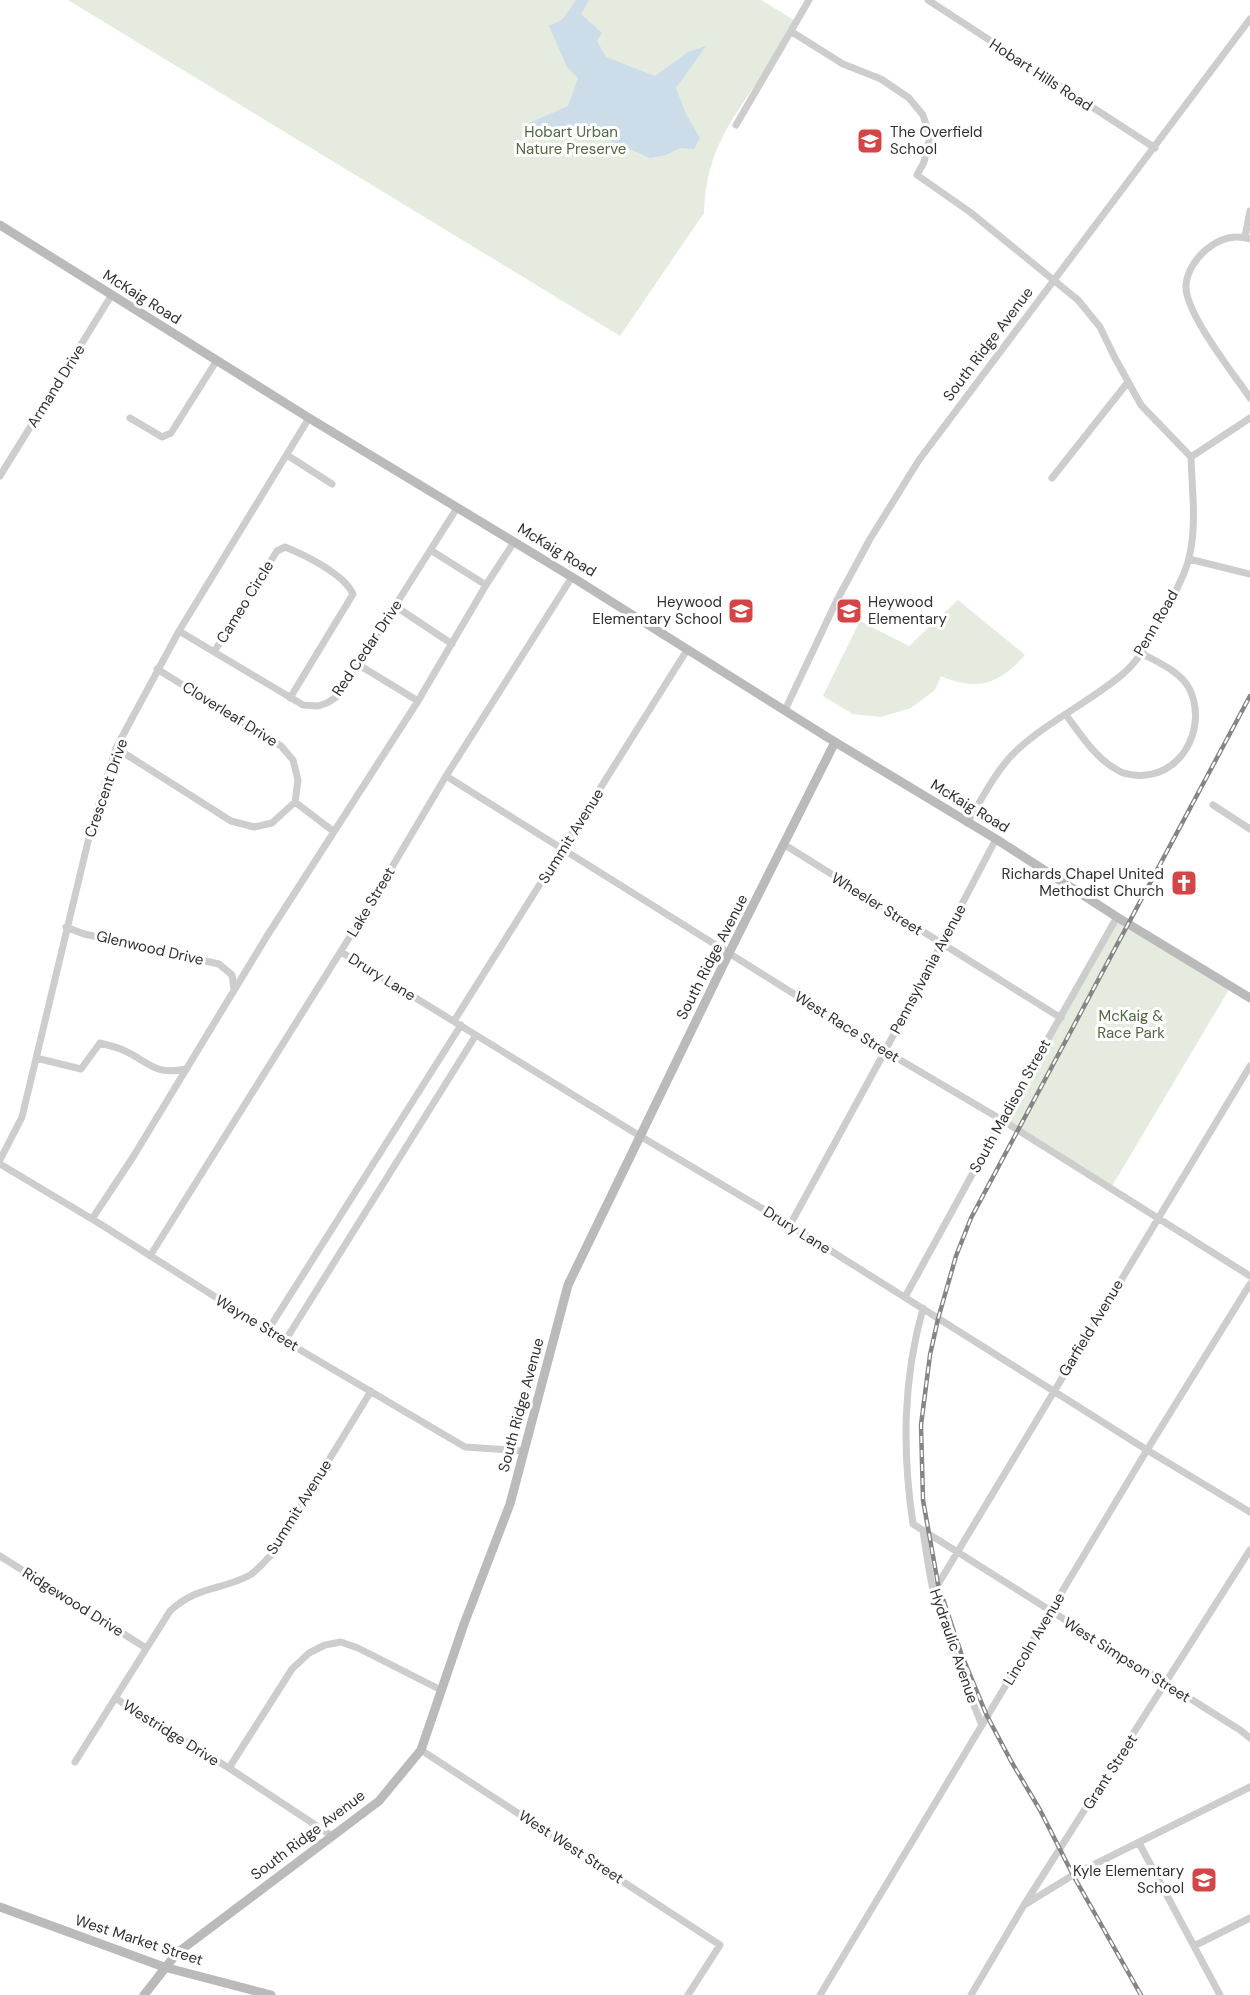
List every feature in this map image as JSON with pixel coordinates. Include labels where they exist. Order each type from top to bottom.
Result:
[{"type":"street","points":[[736,124],[809,0]]},
{"type":"street","name":"Hobart Hills Road","points":[[928,0],[1155,148]]},
{"type":"street","name":"South Ridge Avenue","points":[[784,710],[837,600],[870,539],[920,460],[1250,19]]},
{"type":"street","points":[[792,32],[843,64],[881,79],[909,98],[923,115],[930,137],[924,162],[917,175],[970,212],[1078,300],[1100,327],[1141,405],[1191,457],[1250,418]]},
{"type":"street","points":[[1250,211],[1247,238],[1234,236],[1209,247],[1198,257],[1186,284],[1188,299],[1195,316],[1250,398]]},
{"type":"street","name":"McKaig Road","points":[[0,225],[111,296],[572,577],[1250,998]]},
{"type":"street","name":"Armand Drive","points":[[0,476],[111,296]]},
{"type":"street","points":[[130,418],[162,437],[171,433],[217,360]]},
{"type":"street","points":[[1052,478],[1128,382]]},
{"type":"street","name":"Crescent Drive","points":[[0,1162],[22,1116],[91,829],[116,748],[179,631],[309,418]]},
{"type":"street","points":[[287,455],[332,484]]},
{"type":"street","name":"Penn Road","points":[[967,823],[1006,762],[1033,736],[1125,672],[1141,653],[1176,591],[1189,559],[1192,530],[1191,457]]},
{"type":"street","name":"Red Cedar Drive","points":[[179,631],[303,705],[318,706],[327,703],[338,696],[359,665],[458,508]]},
{"type":"street","points":[[92,1219],[333,831],[418,701],[514,542]]},
{"type":"street","name":"Cameo Circle","points":[[214,652],[278,551],[285,547],[344,580],[353,594],[290,698]]},
{"type":"street","points":[[432,551],[486,585]]},
{"type":"street","points":[[1189,559],[1250,574]]},
{"type":"street","name":"Lake Street","points":[[150,1256],[341,952],[446,776],[572,577]]},
{"type":"street","points":[[395,606],[452,644]]},
{"type":"street","name":"Summit Avenue","points":[[268,1330],[687,650]]},
{"type":"street","points":[[1066,715],[1102,759],[1120,772],[1138,776],[1157,774],[1173,766],[1184,753],[1193,735],[1196,712],[1188,687],[1171,670],[1141,653]]},
{"type":"street","points":[[359,665],[418,701]]},
{"type":"street","name":"Cloverleaf Drive","points":[[157,669],[281,746],[293,760],[298,780],[295,802]]},
{"type":"street","name":"South Ridge Avenue","points":[[144,1995],[177,1953],[379,1801],[422,1750],[441,1690],[510,1504],[568,1285],[729,953],[835,742]]},
{"type":"street","points":[[116,748],[231,821],[254,827],[272,823],[295,802],[333,831]]},
{"type":"street","name":"West Race Street","points":[[446,776],[1250,1276]]},
{"type":"street","points":[[1213,805],[1250,829]]},
{"type":"street","name":"Pennsylvania Avenue","points":[[790,1225],[885,1051],[996,839]]},
{"type":"street","name":"Wheeler Street","points":[[785,845],[1060,1018]]},
{"type":"street","name":"South Madison Street","points":[[905,1297],[1117,917]]},
{"type":"street","name":"Glenwood Drive","points":[[66,927],[84,934],[219,964],[232,975],[234,990]]},
{"type":"street","name":"Drury Lane","points":[[341,952],[640,1136],[790,1225],[1147,1450],[1250,1512]]},
{"type":"street","points":[[285,1341],[476,1035]]},
{"type":"street","points":[[36,1058],[81,1070],[100,1043],[123,1050],[160,1071],[174,1072],[186,1069]]},
{"type":"street","name":"Garfield Avenue","points":[[934,1591],[1250,1066]]},
{"type":"street","name":"Wayne Street","points":[[0,1162],[285,1341],[465,1447],[524,1451]]},
{"type":"street","name":"Lincoln Avenue","points":[[820,1995],[1147,1450],[1250,1284]]},
{"type":"street","name":"West Simpson Street","points":[[923,1308],[912,1355],[905,1442],[913,1524],[1250,1738]]},
{"type":"street","name":"Summit Avenue","points":[[75,1762],[170,1611],[182,1599],[253,1574],[271,1555],[371,1391]]},
{"type":"street","name":"Hydraulic Avenue","points":[[923,1531],[934,1591],[963,1678],[982,1725]]},
{"type":"street","name":"Grant Street","points":[[971,1995],[1024,1905],[1250,1550]]},
{"type":"street","name":"Ridgewood Drive","points":[[0,1556],[146,1648]]},
{"type":"street","name":"Westridge Drive","points":[[115,1698],[229,1768],[292,1669],[309,1653],[325,1645],[341,1642],[358,1648],[441,1690]]},
{"type":"street","name":"West West Street","points":[[422,1750],[720,1945],[688,1995]]},
{"type":"street","points":[[229,1768],[332,1836]]},
{"type":"street","points":[[1024,1905],[1073,1875],[1250,1787]]},
{"type":"street","points":[[1139,1843],[1220,1995]]},
{"type":"street","name":"West Market Street","points":[[0,1907],[164,1967],[271,1995]]},
{"type":"street","points":[[1194,1946],[1250,1918]]},
{"type":"green space","name":"Hobart Urban Nature Preserve","points":[[68,0],[761,0],[797,22],[737,111],[725,133],[714,157],[707,183],[704,213],[620,336]]},
{"type":"green space","points":[[958,600],[1025,655],[1006,673],[997,679],[977,684],[966,684],[941,676],[935,690],[911,708],[881,717],[853,714],[823,696],[860,621],[909,646]]},
{"type":"green space","name":"McKaig & Race Park","points":[[1117,917],[1231,986],[1111,1188],[1002,1120]]},
{"type":"water","points":[[576,0],[589,0],[581,14],[602,33],[597,41],[606,57],[655,76],[688,52],[706,46],[676,88],[686,114],[700,138],[694,149],[680,148],[666,155],[650,158],[576,126],[562,131],[527,124],[568,106],[578,78],[567,67],[549,26],[562,20]]},
{"type":"railway","points":[[1141,1995],[987,1716],[961,1653],[938,1584],[923,1500],[921,1425],[930,1355],[938,1319],[956,1256],[971,1218],[1250,696]]},
{"type":"place","name":"The Overfield School","points":[[870,141]]},
{"type":"place","name":"Heywood Elementary School","points":[[741,611]]},
{"type":"place","name":"Heywood Elementary","points":[[849,611]]},
{"type":"place","name":"Richards Chapel United Methodist Church","points":[[1184,883]]},
{"type":"place","name":"Kyle Elementary School","points":[[1204,1880]]}]
